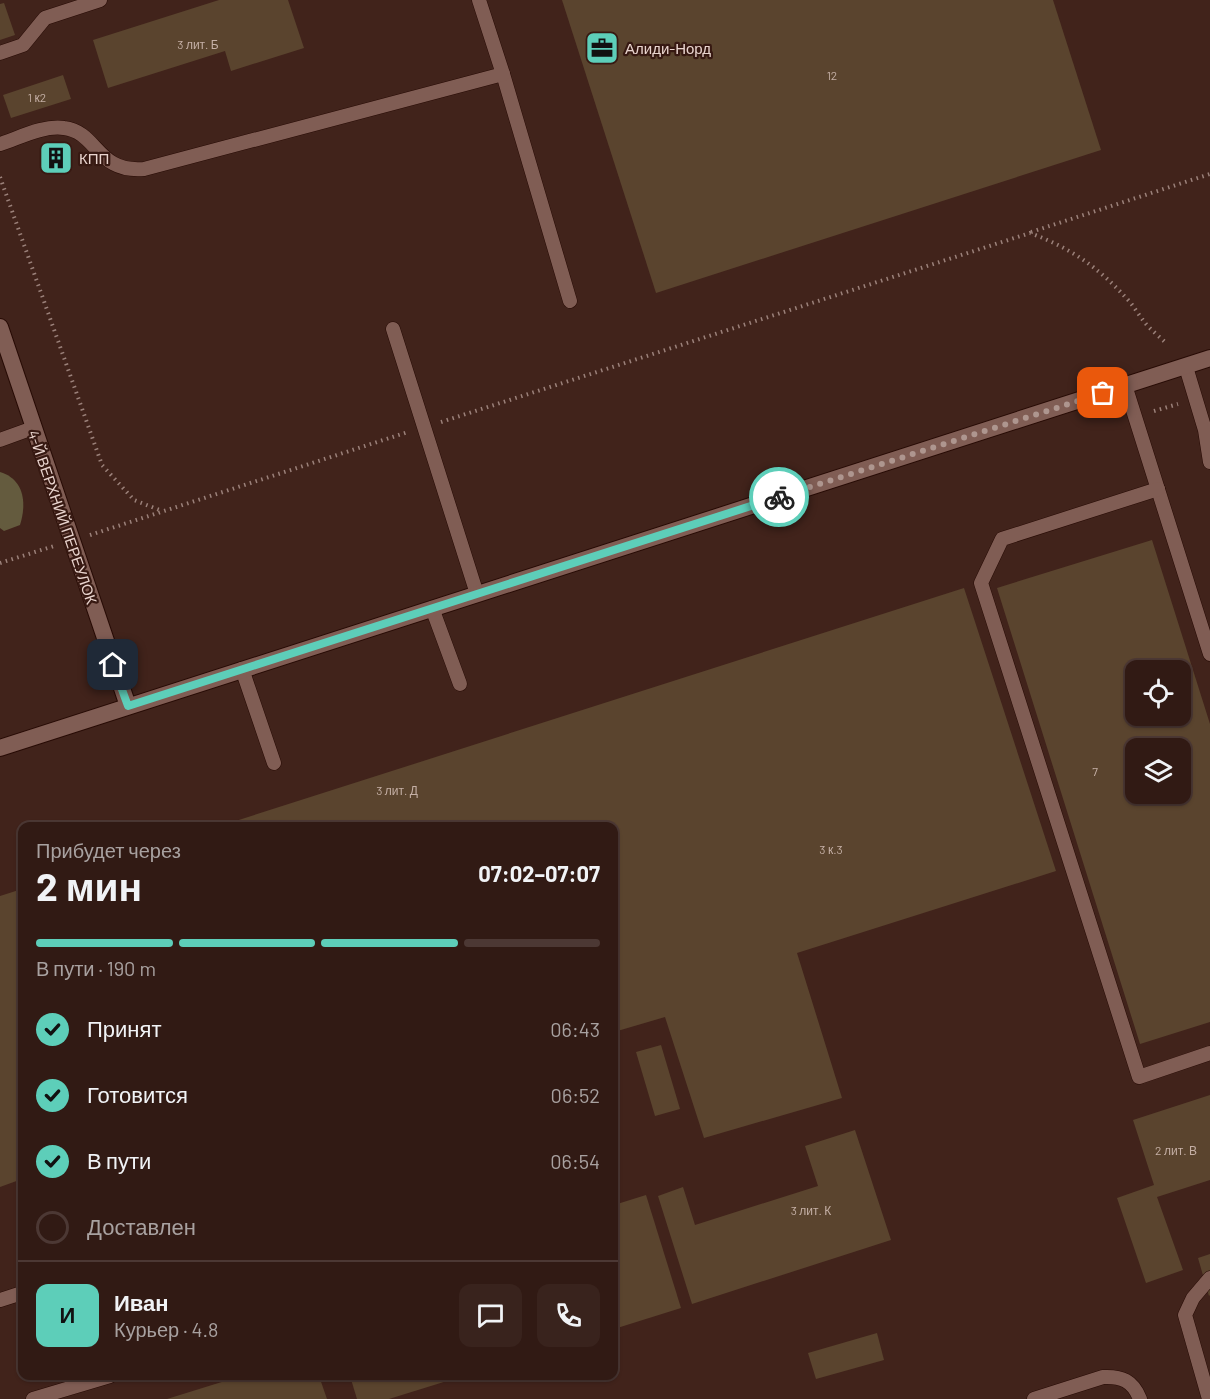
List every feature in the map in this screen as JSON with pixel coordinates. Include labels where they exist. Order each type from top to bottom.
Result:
[{"type":"street","name":"4-Й ВЕРХНИЙ ПЕРЕУЛОК","points":[[0,327],[128,706]]},
{"type":"street","points":[[0,748],[1210,358]]},
{"type":"lane","points":[[0,53],[23,45],[45,18],[100,0]]},
{"type":"lane","points":[[479,0],[570,301]]},
{"type":"lane","points":[[0,144],[52,128],[66,128],[79,134],[117,166],[130,170],[144,169],[503,74]]},
{"type":"lane","points":[[393,329],[477,594]]},
{"type":"lane","points":[[1186,367],[1205,430],[1210,462]]},
{"type":"lane","points":[[1125,386],[1210,654]]},
{"type":"lane","points":[[0,440],[33,428]]},
{"type":"lane","points":[[1158,489],[1002,539],[981,583],[1139,1077],[1210,1053]]},
{"type":"lane","points":[[432,608],[460,684]]},
{"type":"lane","points":[[242,669],[274,763]]},
{"type":"lane","points":[[1209,1399],[1185,1315],[1193,1298],[1210,1278]]},
{"type":"lane","points":[[0,1300],[18,1294]]},
{"type":"lane","points":[[1034,1399],[1104,1377],[1115,1376],[1126,1379],[1136,1389],[1140,1399]]},
{"type":"lane","points":[[33,1399],[97,1380]]},
{"type":"path","points":[[0,563],[1210,174]]},
{"type":"path","points":[[0,177],[102,465],[134,500],[162,512]]},
{"type":"path","points":[[1030,233],[1083,258],[1111,283],[1146,324],[1166,343]]},
{"type":"path","points":[[1136,417],[1196,398]]},
{"type":"shaded area","points":[[0,472],[8,475],[19,486],[23,500],[20,525],[4,531],[0,528]]},
{"type":"building","points":[[219,0],[288,0],[304,48],[231,71],[225,51],[108,88],[93,40]]},
{"type":"building","points":[[562,0],[1053,0],[1101,150],[656,293]]},
{"type":"building","points":[[4,3],[15,35],[0,40],[0,4]]},
{"type":"building","points":[[63,75],[71,99],[11,118],[3,95]]},
{"type":"building","name":"КПП","points":[[66,149],[69,159],[45,166],[42,156]]},
{"type":"building","points":[[1152,540],[1190,660],[1125,660],[1125,726],[1191,726],[1191,664],[1210,724],[1210,1022],[1140,1044],[997,588]]},
{"type":"building","points":[[964,588],[1056,871],[797,953],[842,1098],[704,1138],[665,1017],[618,1031],[618,822],[233,822]]},
{"type":"building","points":[[18,890],[18,1180],[0,1187],[0,896]]},
{"type":"building","points":[[661,1045],[680,1109],[655,1116],[636,1052]]},
{"type":"building","points":[[1210,1095],[1210,1180],[1157,1197],[1183,1270],[1146,1283],[1117,1198],[1154,1185],[1133,1120]]},
{"type":"building","points":[[855,1130],[891,1240],[692,1304],[658,1196],[683,1187],[695,1225],[818,1186],[805,1146]]},
{"type":"building","points":[[646,1195],[681,1308],[618,1328],[618,1204]]},
{"type":"building","points":[[1210,1254],[1210,1295],[1209,1296],[1198,1258]]},
{"type":"building","points":[[877,1333],[884,1360],[816,1379],[808,1353]]},
{"type":"building","points":[[228,1380],[320,1380],[327,1399],[167,1399]]},
{"type":"building","points":[[351,1380],[450,1380],[389,1399],[357,1399]]},
{"type":"way so far","points":[[779,497],[1103,393]]},
{"type":"place","name":"Алиди-Норд","points":[[602,48]]},
{"type":"place","name":"КПП","points":[[56,158]]},
{"type":"route","points":[[113,665],[128,706],[779,497]]}]
